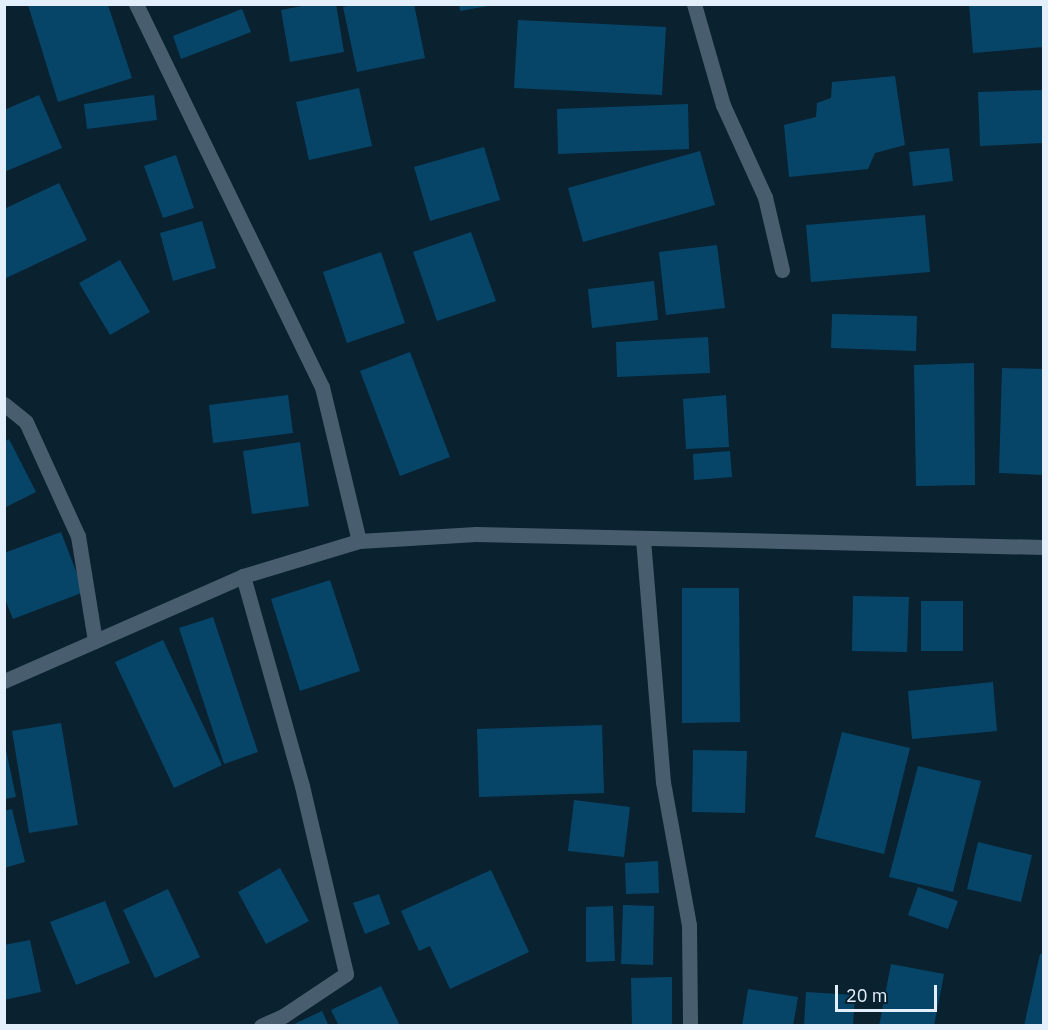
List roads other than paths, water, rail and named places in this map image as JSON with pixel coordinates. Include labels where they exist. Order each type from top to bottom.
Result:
[{"type":"street","points":[[136,4],[322,387],[359,541]]},
{"type":"street","points":[[694,4],[723,105],[765,197],[782,270]]},
{"type":"street","points":[[4,404],[26,422],[78,536],[95,641]]},
{"type":"street","points":[[4,681],[243,576],[359,541],[476,534],[642,539],[775,538],[1044,547]]},
{"type":"street","points":[[642,539],[663,782],[689,925],[690,1026]]},
{"type":"street","points":[[243,576],[302,786],[346,974],[283,1016],[261,1026]]}]
